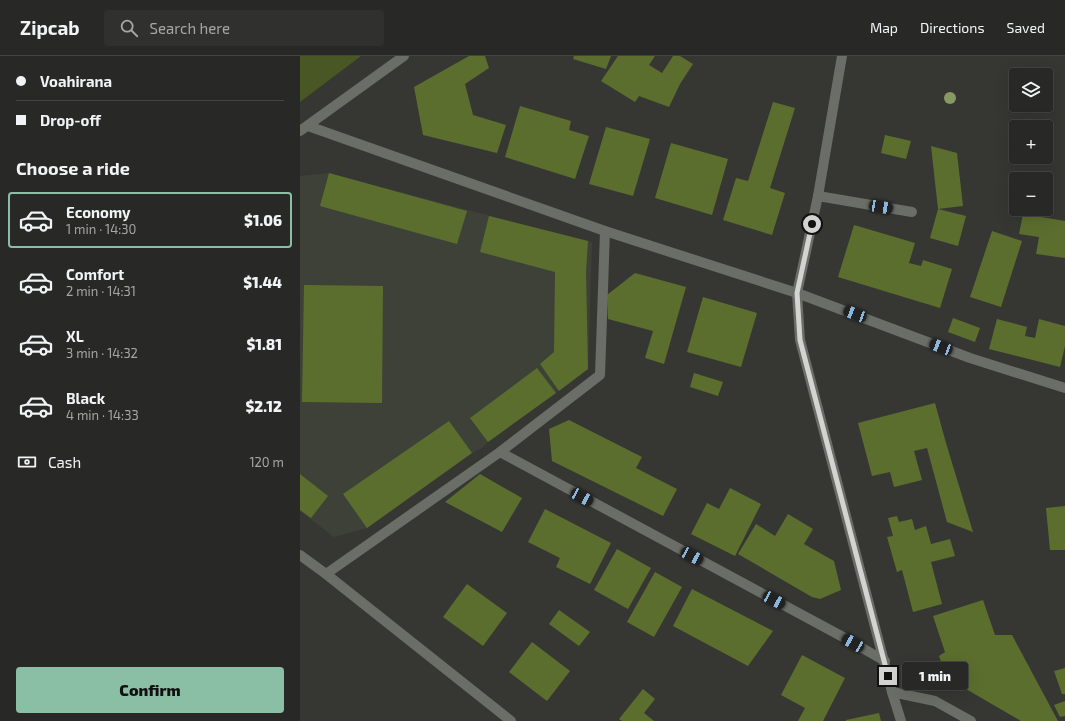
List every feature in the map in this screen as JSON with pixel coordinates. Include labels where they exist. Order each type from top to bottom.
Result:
[{"type":"street","points":[[304,129],[404,56]]},
{"type":"street","points":[[842,56],[818,196],[797,293],[800,340],[892,692],[901,721]]},
{"type":"street","points":[[304,129],[605,231],[797,293],[970,358],[1065,388]]},
{"type":"street","points":[[818,196],[912,212]]},
{"type":"street","points":[[326,574],[500,452],[600,375],[605,231]]},
{"type":"street","points":[[500,452],[836,633],[885,661]]},
{"type":"street","points":[[300,555],[511,721]]},
{"type":"street","points":[[892,692],[935,701],[971,721]]},
{"type":"shaded area","points":[[329,173],[592,242],[588,369],[488,442],[482,448],[472,453],[367,528],[334,537],[300,511],[300,176]]},
{"type":"green space","points":[[300,56],[361,56],[300,102]]},
{"type":"building","points":[[469,56],[485,56],[489,68],[465,84],[473,115],[506,125],[497,153],[423,135],[414,87]]},
{"type":"building","points":[[574,56],[611,56],[606,69],[573,59]]},
{"type":"building","points":[[618,56],[655,56],[649,65],[662,73],[673,56],[680,56],[693,64],[680,84],[669,107],[639,96],[635,102],[601,81]]},
{"type":"building","points":[[773,102],[795,108],[770,188],[785,193],[772,235],[723,220],[736,178],[748,181]]},
{"type":"building","points":[[520,106],[571,121],[569,130],[589,136],[575,179],[505,157]]},
{"type":"building","points":[[606,127],[650,139],[633,196],[589,184]]},
{"type":"building","points":[[885,135],[911,141],[906,159],[881,153]]},
{"type":"building","points":[[671,143],[728,159],[712,215],[655,198]]},
{"type":"building","points":[[931,146],[957,153],[963,206],[938,209]]},
{"type":"building","points":[[329,173],[467,211],[457,244],[320,206]]},
{"type":"building","points":[[938,209],[966,216],[958,246],[930,238]]},
{"type":"building","points":[[489,216],[588,241],[586,272],[588,369],[559,391],[540,364],[554,352],[555,272],[480,252]]},
{"type":"building","points":[[1023,216],[1035,216],[1065,221],[1065,258],[1036,254],[1039,237],[1019,234]]},
{"type":"building","points":[[854,225],[915,243],[909,263],[921,266],[923,260],[952,269],[940,308],[838,277]]},
{"type":"building","points":[[992,231],[1022,241],[1001,307],[970,297]]},
{"type":"building","points":[[635,273],[686,287],[664,364],[645,358],[653,331],[608,319],[607,295]]},
{"type":"building","points":[[304,285],[383,286],[382,403],[302,402]]},
{"type":"building","points":[[703,297],[757,313],[741,367],[687,352]]},
{"type":"building","points":[[953,318],[980,328],[975,342],[948,332]]},
{"type":"building","points":[[997,319],[1027,327],[1025,336],[1035,338],[1039,319],[1065,326],[1065,346],[1060,367],[989,349]]},
{"type":"building","points":[[537,368],[556,393],[488,442],[470,418]]},
{"type":"building","points":[[694,373],[723,382],[718,396],[690,387]]},
{"type":"building","points":[[935,403],[973,532],[947,522],[927,448],[914,451],[922,480],[894,487],[890,472],[872,476],[858,423]]},
{"type":"building","points":[[569,420],[642,457],[636,468],[677,489],[663,516],[552,461],[549,429]]},
{"type":"building","points":[[449,421],[472,453],[367,528],[343,494]]},
{"type":"building","points":[[300,474],[328,496],[311,518],[300,510]]},
{"type":"building","points":[[480,474],[522,498],[502,532],[445,502]]},
{"type":"building","points":[[730,488],[761,504],[735,556],[691,534],[707,503],[719,509]]},
{"type":"building","points":[[1065,506],[1065,550],[1050,550],[1046,508]]},
{"type":"building","points":[[545,509],[611,543],[590,584],[556,567],[560,558],[528,542]]},
{"type":"building","points":[[788,514],[813,529],[804,544],[834,561],[841,590],[820,599],[812,597],[738,554],[756,524],[775,536]]},
{"type":"building","points":[[897,516],[899,522],[912,519],[915,530],[926,526],[931,544],[950,539],[955,556],[931,562],[942,604],[913,612],[902,570],[897,572],[887,537],[893,536],[888,518]]},
{"type":"building","points":[[617,549],[651,568],[628,609],[594,590]]},
{"type":"building","points":[[655,572],[682,587],[654,637],[627,622]]},
{"type":"building","points":[[467,584],[507,613],[483,646],[443,617]]},
{"type":"building","points":[[692,589],[773,631],[748,666],[673,626]]},
{"type":"building","points":[[983,600],[995,635],[1012,635],[1058,721],[1021,721],[947,678],[939,656],[945,652],[933,616]]},
{"type":"building","points":[[559,610],[590,632],[579,646],[549,624]]},
{"type":"building","points":[[532,642],[570,671],[547,701],[509,672]]},
{"type":"building","points":[[802,655],[845,678],[823,721],[798,721],[805,708],[781,695]]},
{"type":"building","points":[[1065,668],[1065,694],[1062,694],[1054,671]]},
{"type":"building","points":[[643,689],[655,699],[644,713],[654,721],[622,721],[619,719]]},
{"type":"building","points":[[1065,701],[1065,716],[1060,717],[1054,705]]},
{"type":"building","points":[[879,713],[881,721],[846,721],[846,720]]},
{"type":"route","points":[[812,224],[797,293],[800,340],[888,676]]}]
